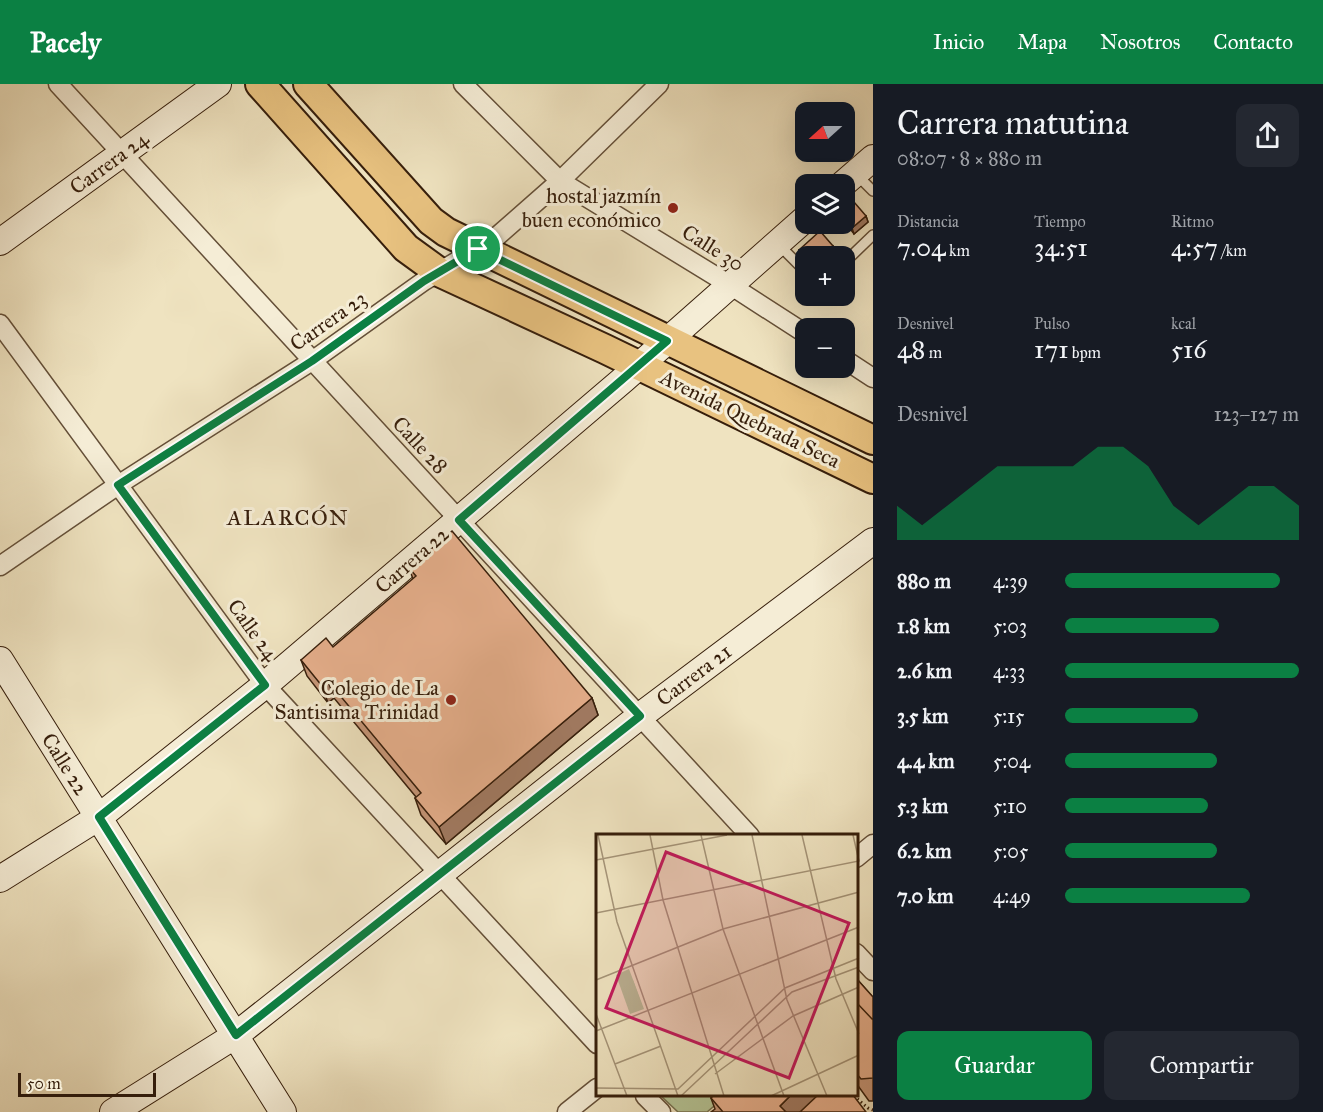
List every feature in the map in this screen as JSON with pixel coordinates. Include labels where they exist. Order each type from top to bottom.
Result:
[{"type":"main road","name":"Avenida Quebrada Seca","points":[[260,84],[406,248],[439,272],[639,365],[873,479]]},
{"type":"main road","name":"Avenida Quebrada Seca","points":[[308,84],[432,221],[446,232],[873,440]]},
{"type":"street","name":"Calle 28","points":[[57,84],[748,834]]},
{"type":"street","name":"Carrera 24","points":[[0,242],[218,84]]},
{"type":"street","name":"Calle 30","points":[[463,84],[560,181],[795,327]]},
{"type":"street","name":"Carrera 23","points":[[0,566],[118,485],[312,361],[439,272],[494,239],[560,181],[659,84]]},
{"type":"street","name":"Carrera 22","points":[[0,879],[99,817],[265,685],[667,341],[795,227]]},
{"type":"street","name":"Calle 24","points":[[0,324],[265,685],[596,1043]]},
{"type":"street","points":[[855,366],[873,378]]},
{"type":"street","name":"Carrera 21","points":[[113,1112],[236,1035],[640,716],[873,541]]},
{"type":"street","name":"Calle 22","points":[[0,660],[283,1112]]},
{"type":"street","points":[[858,856],[873,844]]},
{"type":"street","points":[[858,954],[873,971]]},
{"type":"street","points":[[567,1112],[596,1089]]},
{"type":"street","points":[[647,1097],[661,1112]]},
{"type":"lane","points":[[855,252],[873,234]]},
{"type":"lane","points":[[777,243],[795,261]]},
{"type":"path","points":[[856,1097],[873,1110]]},
{"type":"green space","points":[[662,1097],[725,1097],[707,1112],[678,1112]]},
{"type":"building","points":[[855,203],[866,216],[855,225]]},
{"type":"building","points":[[817,234],[823,234],[833,246],[803,246]]},
{"type":"building","name":"Colegio de La Santisima Trinidad","points":[[452,531],[592,698],[439,827],[415,798],[421,793],[328,681],[322,686],[301,660],[326,638],[333,647],[416,576],[409,568]]},
{"type":"building","points":[[858,980],[873,997],[873,1020],[858,1004]]},
{"type":"building","points":[[858,1004],[873,1020],[873,1078],[861,1079],[858,1075]]},
{"type":"building","points":[[789,1097],[780,1106],[786,1112],[723,1112],[711,1098]]},
{"type":"building","points":[[816,1097],[855,1097],[866,1112],[800,1112]]},
{"type":"place","name":"hostal jazmín buen económico","points":[[673,208]]},
{"type":"place","name":"Colegio de La Santisima Trinidad","points":[[451,700]]},
{"type":"district","name":"ALARCÓN","points":[[288,517]]},
{"type":"route","points":[[478,249],[667,341],[459,520],[640,716],[236,1035],[99,817],[265,685],[118,485],[312,361],[424,281],[478,249]]}]
